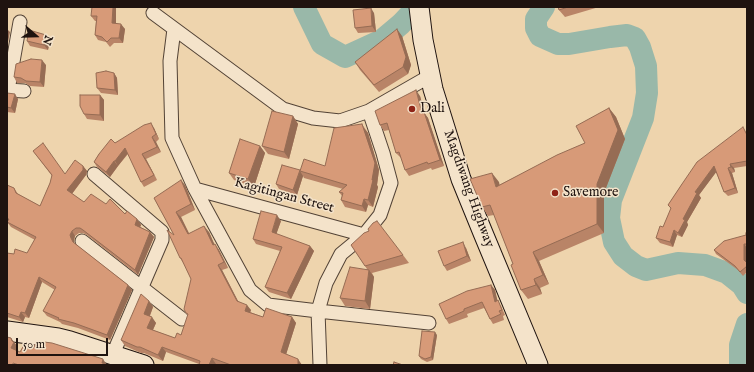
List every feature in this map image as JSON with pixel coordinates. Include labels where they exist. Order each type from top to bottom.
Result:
[{"type":"main road","name":"Magdiwang Highway","points":[[419,12],[433,89],[461,179],[538,365]]},
{"type":"main road","points":[[7,331],[58,338],[113,354],[144,365]]},
{"type":"street","points":[[153,12],[283,109],[313,118],[340,121],[369,111],[430,76]]},
{"type":"street","points":[[20,22],[7,90],[24,91]]},
{"type":"street","points":[[174,29],[170,61],[172,138],[196,188],[250,290],[268,305],[318,312],[429,323]]},
{"type":"street","points":[[320,365],[318,312],[326,282],[341,254],[364,235],[380,215],[391,183],[369,111]]},
{"type":"street","points":[[94,174],[162,232],[162,240],[113,354]]},
{"type":"street","name":"Kagitingan Street","points":[[196,188],[364,235]]},
{"type":"street","points":[[82,242],[182,319]]},
{"type":"building","points":[[92,7],[113,7],[112,23],[121,24],[119,38],[111,38],[107,42],[102,37],[95,35],[97,16],[91,16]]},
{"type":"building","points":[[558,7],[568,7],[559,10]]},
{"type":"building","points":[[371,8],[372,26],[355,28],[353,10]]},
{"type":"building","points":[[397,29],[406,57],[403,67],[374,85],[355,62]]},
{"type":"building","points":[[29,30],[46,35],[44,45],[27,41]]},
{"type":"building","points":[[31,59],[42,60],[40,82],[26,81],[21,78],[14,77],[16,64]]},
{"type":"building","points":[[106,71],[114,73],[115,90],[97,88],[96,73]]},
{"type":"building","points":[[416,90],[422,113],[424,112],[440,160],[428,164],[427,162],[405,170],[399,152],[396,153],[387,123],[380,125],[375,111]]},
{"type":"building","points":[[7,93],[15,94],[11,108],[7,107]]},
{"type":"building","points":[[80,95],[100,95],[100,115],[84,114],[80,106]]},
{"type":"building","name":"Savemore","points":[[609,108],[618,130],[597,184],[597,224],[533,252],[543,275],[534,279],[536,285],[521,290],[511,265],[513,264],[490,205],[482,207],[470,179],[492,173],[496,187],[557,155],[585,143],[576,126]]},
{"type":"building","points":[[272,111],[293,116],[284,152],[262,146]]},
{"type":"building","points":[[151,123],[156,134],[152,137],[157,147],[142,154],[154,175],[141,182],[125,148],[106,172],[94,162],[111,139],[115,143],[144,125]]},
{"type":"building","points":[[362,124],[375,163],[368,200],[364,199],[362,206],[341,200],[343,193],[339,192],[347,185],[300,171],[304,159],[325,166],[334,128]]},
{"type":"building","points":[[743,127],[747,135],[747,161],[730,164],[731,167],[728,168],[735,188],[724,192],[714,166],[695,192],[697,193],[683,219],[685,220],[678,233],[674,230],[670,242],[656,238],[660,226],[663,227],[671,208],[668,205],[697,162]]},
{"type":"building","points":[[240,139],[260,146],[248,179],[229,173]]},
{"type":"building","points":[[43,143],[65,174],[75,160],[83,166],[83,170],[67,190],[84,202],[91,194],[106,204],[110,199],[125,214],[127,211],[137,219],[135,225],[150,232],[135,270],[80,228],[76,228],[70,235],[73,242],[128,285],[107,335],[58,319],[59,318],[43,311],[56,287],[39,277],[25,313],[21,312],[19,317],[7,313],[7,253],[14,254],[15,249],[27,253],[36,237],[7,222],[9,219],[7,219],[7,185],[14,188],[16,193],[40,206],[52,175],[33,151]]},
{"type":"building","points":[[282,165],[300,170],[293,190],[276,184]]},
{"type":"building","points":[[181,180],[191,204],[176,212],[188,234],[204,226],[213,245],[215,244],[224,262],[218,265],[237,301],[247,305],[245,311],[263,317],[266,308],[292,317],[281,352],[298,359],[298,365],[231,365],[212,358],[209,365],[199,365],[200,361],[162,347],[158,355],[121,340],[141,294],[149,301],[144,314],[152,317],[147,328],[175,338],[177,333],[181,335],[188,314],[184,309],[191,279],[167,230],[174,235],[154,198]]},
{"type":"building","points":[[261,211],[277,215],[272,232],[310,246],[287,293],[265,287],[282,247],[253,239]]},
{"type":"building","points":[[377,221],[403,255],[365,266],[351,245],[364,233],[369,231],[368,229]]},
{"type":"building","points":[[746,233],[747,244],[744,244],[744,260],[747,263],[747,266],[740,272],[735,266],[714,250],[724,241],[746,235]]},
{"type":"building","points":[[463,242],[467,256],[444,266],[438,251]]},
{"type":"building","points":[[350,267],[369,270],[365,301],[340,298]]},
{"type":"building","points":[[491,285],[495,302],[498,300],[502,310],[499,311],[501,314],[490,319],[482,302],[464,309],[464,311],[446,319],[439,304],[467,291]]},
{"type":"building","points":[[422,331],[435,332],[431,357],[425,359],[419,356]]},
{"type":"building","points":[[7,337],[11,338],[14,342],[11,348],[20,352],[24,345],[34,348],[35,344],[43,348],[44,342],[52,343],[103,359],[102,363],[107,365],[19,365],[13,363],[13,365],[7,365]]},
{"type":"building","points":[[394,362],[403,365],[393,365]]},
{"type":"waterway","points":[[304,7],[322,44],[345,57],[382,40],[401,24],[417,7]]},
{"type":"waterway","points":[[544,7],[536,19],[536,28],[540,36],[558,44],[569,44],[627,35],[635,38],[640,47],[646,66],[647,93],[643,118],[611,200],[609,218],[614,242],[623,256],[636,266],[646,270],[678,263],[705,265],[727,273],[742,285],[747,293]]},
{"type":"waterway","points":[[740,365],[740,345],[747,324]]},
{"type":"place","name":"Dali","points":[[412,109]]},
{"type":"place","name":"Savemore","points":[[555,193]]}]
